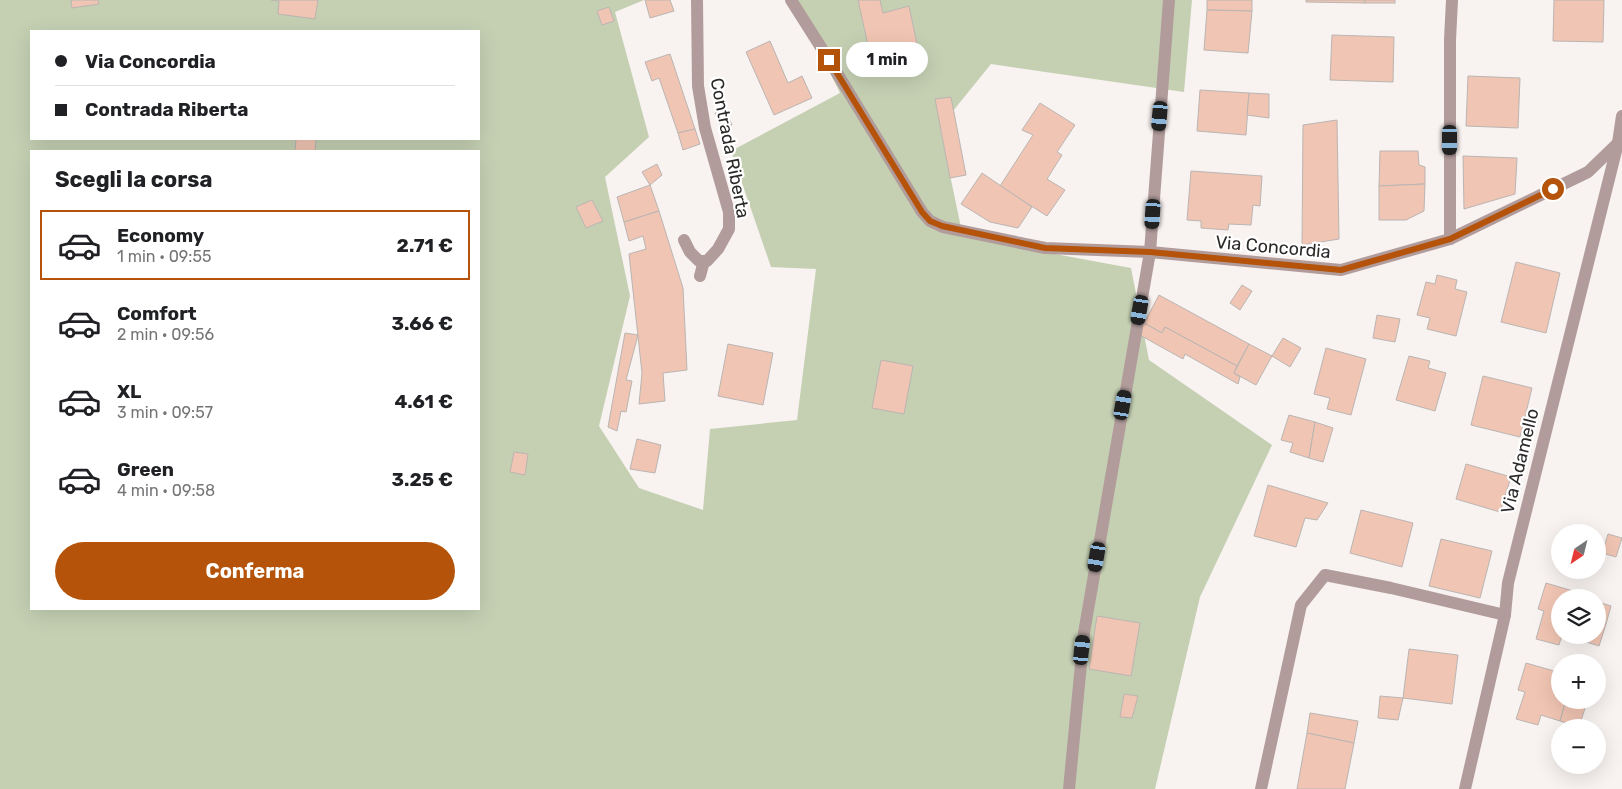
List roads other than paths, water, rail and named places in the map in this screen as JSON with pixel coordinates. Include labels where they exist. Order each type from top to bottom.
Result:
[{"type":"street","name":"Contrada Riberta","points":[[697,0],[699,19],[698,86],[705,128],[728,212],[729,228],[718,249],[707,261],[704,261]]},
{"type":"street","points":[[790,0],[922,212],[930,221],[942,226],[1045,248],[1150,252]]},
{"type":"street","points":[[1069,789],[1084,633],[1150,252],[1170,0]]},
{"type":"street","points":[[1450,239],[1450,40],[1452,0]]},
{"type":"street","name":"Via Adamello","points":[[1465,789],[1504,615],[1508,583],[1620,141],[1622,116]]},
{"type":"street","name":"Via Concordia","points":[[1150,252],[1341,270],[1450,239],[1588,172],[1620,141]]},
{"type":"street","points":[[684,240],[690,252],[699,261],[704,261],[700,276]]},
{"type":"street","points":[[1261,789],[1301,605],[1325,575],[1391,588],[1504,615]]}]
